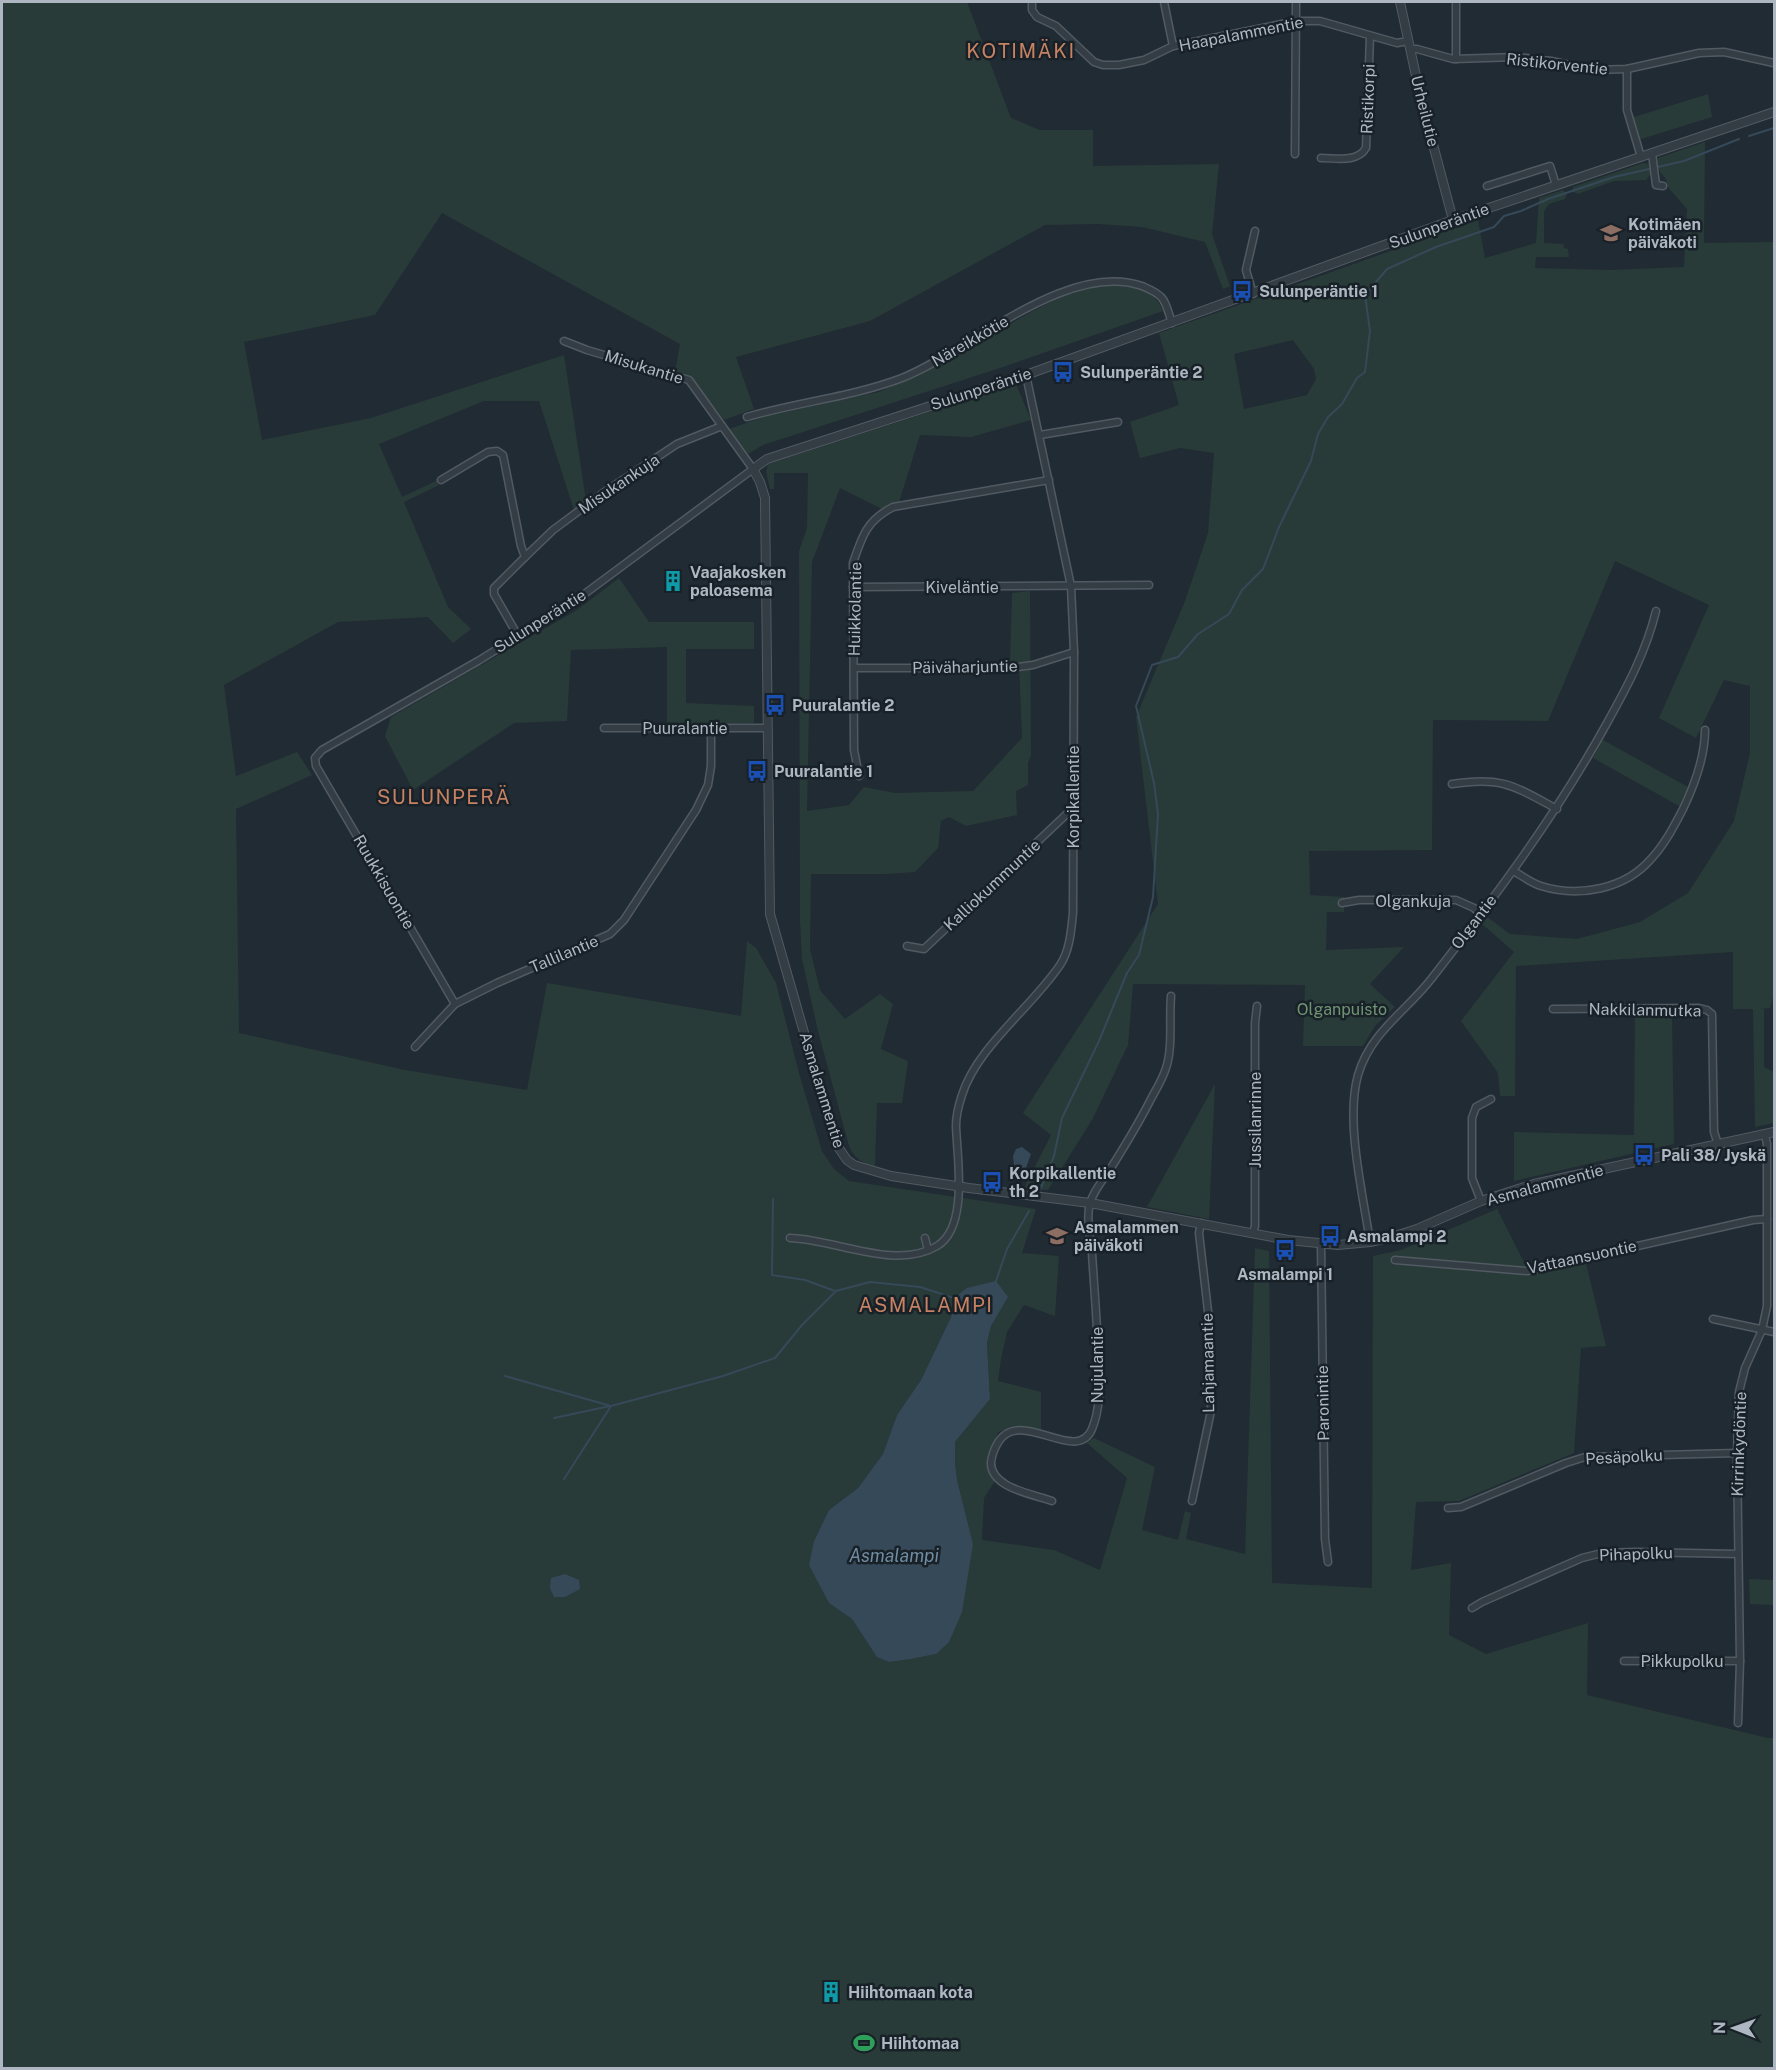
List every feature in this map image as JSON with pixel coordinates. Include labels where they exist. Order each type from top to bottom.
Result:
[{"type":"street","name":"Haapalammentie","points":[[1032,2],[1032,10],[1037,17],[1056,26],[1094,62],[1103,65],[1119,65],[1144,60],[1173,46],[1297,21],[1320,21],[1409,45]]},
{"type":"street","points":[[1164,2],[1173,46]]},
{"type":"street","points":[[1295,154],[1296,2]]},
{"type":"street","name":"Urheilutie","points":[[1400,2],[1453,220]]},
{"type":"street","points":[[1456,2],[1456,59]]},
{"type":"street","name":"Ristikorpi","points":[[1321,158],[1356,158],[1362,155],[1366,148],[1370,36]]},
{"type":"street","name":"Ristikorventie","points":[[1409,45],[1456,59],[1518,57],[1594,70],[1627,69],[1699,53],[1724,52],[1774,63]]},
{"type":"street","points":[[1627,69],[1627,110],[1641,157]]},
{"type":"street","name":"Sulunperäntie","points":[[315,758],[332,745],[574,601],[767,459],[1026,375],[1453,220],[1774,112]]},
{"type":"street","points":[[1652,153],[1656,185],[1663,186]]},
{"type":"street","points":[[1487,186],[1550,166],[1556,185]]},
{"type":"street","points":[[1253,294],[1246,270],[1255,231]]},
{"type":"street","name":"Näreikkötie","points":[[747,417],[876,388],[907,376],[1068,288],[1104,281],[1131,282],[1152,290],[1162,297],[1172,323]]},
{"type":"street","name":"Misukantie","points":[[564,341],[689,380],[753,469]]},
{"type":"street","name":"Korpikallentie","points":[[928,1250],[936,1247],[949,1236],[953,1227],[959,1186],[956,1124],[961,1096],[971,1071],[1060,964],[1070,941],[1073,913],[1074,652],[1071,586],[1026,375]]},
{"type":"street","points":[[1040,435],[1118,422]]},
{"type":"street","name":"Misukankuja","points":[[518,636],[494,594],[494,588],[525,556],[553,530],[677,444],[722,426]]},
{"type":"street","points":[[441,480],[488,452],[498,451],[503,455],[525,556]]},
{"type":"street","name":"Asmalammentie","points":[[753,469],[765,498],[770,914],[836,1144],[847,1160],[865,1169],[911,1179],[1090,1203],[1321,1244],[1370,1242],[1417,1228],[1481,1201],[1534,1184],[1774,1132]]},
{"type":"street","name":"Huikkolantie","points":[[859,776],[854,750],[853,563],[863,534],[879,514],[893,507],[1049,480]]},
{"type":"street","name":"Kiveläntie","points":[[853,587],[1149,585]]},
{"type":"street","name":"Olgantie","points":[[1370,1242],[1355,1130],[1355,1090],[1360,1069],[1376,1037],[1419,994],[1513,871],[1557,809],[1583,767],[1636,669],[1650,635],[1656,611]]},
{"type":"street","name":"Päiväharjuntie","points":[[854,668],[1010,668],[1033,665],[1074,652]]},
{"type":"street","name":"Puuralantie","points":[[604,728],[766,729]]},
{"type":"street","name":"Tallilantie","points":[[416,1047],[455,1004],[497,983],[610,934],[624,920],[696,810],[708,785],[711,766],[711,728]]},
{"type":"street","points":[[1513,871],[1540,886],[1574,891],[1605,888],[1636,873],[1651,860],[1665,841],[1690,795],[1705,749],[1705,730]]},
{"type":"street","name":"Ruukkisuontie","points":[[315,758],[316,766],[455,1004]]},
{"type":"street","points":[[1452,784],[1496,781],[1511,784],[1557,809]]},
{"type":"street","name":"Kalliokummuntie","points":[[907,946],[924,949],[1072,809]]},
{"type":"street","name":"Olgankuja","points":[[1342,903],[1359,900],[1456,900],[1474,908],[1480,914]]},
{"type":"street","points":[[1090,1203],[1136,1129],[1166,1072],[1170,1051],[1171,996]]},
{"type":"street","name":"Jussilanrinne","points":[[1253,1233],[1255,1226],[1255,1023],[1257,1006]]},
{"type":"street","name":"Nakkilanmutka","points":[[1553,1009],[1699,1008],[1712,1014],[1714,1132],[1718,1144]]},
{"type":"street","points":[[1481,1201],[1472,1178],[1472,1118],[1476,1107],[1491,1099]]},
{"type":"street","name":"Kirrinkydöntie","points":[[1738,1723],[1740,1661],[1737,1453],[1739,1392],[1745,1368],[1762,1329],[1767,1306],[1767,1143],[1765,1135]]},
{"type":"street","name":"Nujulantie","points":[[1052,1501],[1002,1484],[995,1476],[991,1461],[996,1445],[1007,1432],[1028,1430],[1071,1442],[1088,1437],[1092,1429],[1098,1407],[1099,1377],[1089,1220],[1090,1203]]},
{"type":"street","name":"Vattaansuontie","points":[[1395,1260],[1527,1271],[1753,1220],[1767,1219]]},
{"type":"street","name":"Lahjamaantie","points":[[1192,1501],[1211,1411],[1209,1320],[1199,1233],[1201,1224]]},
{"type":"street","points":[[790,1238],[893,1255],[928,1250],[925,1238]]},
{"type":"street","name":"Paronintie","points":[[1321,1244],[1325,1539],[1328,1562]]},
{"type":"street","points":[[1713,1319],[1774,1332]]},
{"type":"street","name":"Pesäpolku","points":[[1448,1508],[1461,1506],[1585,1457],[1737,1453]]},
{"type":"street","name":"Pihapolku","points":[[1472,1608],[1582,1558],[1602,1553],[1636,1551],[1738,1554]]},
{"type":"street","name":"Pikkupolku","points":[[1624,1661],[1740,1661]]},
{"type":"green space","points":[[2,2],[967,2],[1011,118],[1040,130],[1093,130],[1093,166],[1219,164],[1212,234],[1230,286],[1223,289],[1205,242],[1142,227],[1098,224],[1045,225],[870,321],[736,357],[754,409],[724,420],[690,376],[675,372],[680,344],[442,213],[375,315],[244,342],[262,440],[371,418],[564,355],[586,501],[574,510],[539,401],[484,401],[379,444],[402,497],[436,481],[439,485],[404,502],[448,607],[471,629],[453,643],[428,617],[338,622],[224,685],[236,776],[297,752],[312,775],[236,809],[239,1033],[405,1070],[527,1090],[547,983],[741,1016],[747,941],[756,948],[776,983],[822,1151],[834,1169],[849,1181],[1036,1209],[1022,1253],[1059,1256],[1055,1316],[1024,1305],[1007,1332],[998,1381],[1041,1392],[1041,1431],[1019,1427],[998,1432],[988,1461],[995,1481],[984,1498],[982,1540],[1054,1550],[1100,1570],[1127,1478],[1087,1443],[1094,1438],[1155,1467],[1142,1530],[1178,1540],[1185,1511],[1191,1513],[1186,1539],[1245,1554],[1255,1248],[1269,1251],[1272,1583],[1372,1588],[1373,1256],[1401,1250],[1497,1209],[1529,1272],[1585,1259],[1606,1346],[1581,1348],[1574,1453],[1459,1501],[1416,1502],[1411,1570],[1451,1563],[1449,1635],[1486,1654],[1588,1623],[1587,1695],[1774,1738],[1774,2068],[2,2068]],"holes":[[[1007,1297],[991,1326],[987,1343],[990,1399],[955,1442],[957,1480],[973,1544],[936,1654],[889,1662],[878,1657],[852,1619],[829,1603],[818,1580],[814,1541],[829,1510],[858,1488],[883,1454],[897,1415],[921,1380],[951,1317],[954,1298]]]},
{"type":"green space","points":[[1708,94],[1712,117],[1638,140],[1631,118]]},
{"type":"green space","name":"Olganpuisto","points":[[1705,142],[1704,243],[1774,242],[1774,994],[1770,1008],[1760,1009],[1764,1009],[1764,1067],[1774,1072],[1774,1123],[1755,1127],[1753,1009],[1733,1009],[1733,952],[1516,966],[1515,1096],[1500,1096],[1498,1073],[1461,1021],[1514,952],[1481,923],[1486,916],[1510,934],[1577,939],[1640,922],[1688,893],[1734,821],[1750,753],[1750,686],[1724,680],[1696,738],[1659,718],[1709,605],[1615,561],[1548,721],[1433,720],[1432,850],[1309,851],[1310,895],[1344,897],[1344,912],[1327,912],[1326,950],[1404,947],[1370,984],[1395,1007],[1375,1026],[1363,1046],[1303,1046],[1305,985],[1133,984],[1128,1045],[1092,1120],[1048,1190],[1024,1188],[1051,1135],[1023,1113],[1158,904],[1136,717],[1185,601],[1208,533],[1214,453],[1180,448],[1140,458],[1130,422],[1179,405],[1159,333],[1478,220],[1485,258],[1536,243],[1539,198],[1563,190],[1567,194],[1565,199],[1549,204],[1544,211],[1544,243],[1563,244],[1564,248],[1568,249],[1569,257],[1536,257],[1535,268],[1611,270],[1684,267],[1687,209],[1667,186],[1666,179],[1659,169],[1658,158]],"holes":[[[1293,340],[1314,369],[1316,379],[1307,395],[1244,409],[1234,354]]]},
{"type":"green space","points":[[1643,163],[1649,164],[1651,174],[1646,180],[1614,181],[1578,194],[1573,192],[1573,187]]},
{"type":"green space","points":[[1106,285],[1131,287],[1147,292],[1159,303],[1163,311],[1003,367],[763,445],[748,454],[729,429],[769,415],[879,392],[919,375],[1071,292]]},
{"type":"green space","points":[[1016,384],[1031,420],[971,437],[920,435],[899,502],[882,509],[840,488],[812,562],[807,811],[849,805],[864,787],[895,793],[973,791],[1022,738],[1019,662],[1010,662],[1012,593],[1030,591],[1031,755],[1028,763],[1028,785],[1016,791],[1017,815],[966,826],[949,817],[941,821],[938,848],[915,872],[811,874],[810,949],[820,990],[845,1019],[880,994],[893,1004],[881,1049],[908,1061],[902,1103],[877,1103],[875,1166],[859,1159],[849,1146],[818,1031],[802,959],[799,551],[807,528],[808,473],[774,473],[774,489],[770,489],[766,472],[768,464]]},
{"type":"green space","points":[[619,578],[649,622],[754,622],[754,649],[686,649],[686,703],[754,706],[754,723],[667,724],[667,647],[571,650],[567,721],[514,723],[413,790],[385,736],[391,717],[577,610]]},
{"type":"green space","points":[[1603,740],[1688,787],[1679,806],[1593,758]]},
{"type":"green space","points":[[1635,1015],[1672,1015],[1674,1144],[1514,1181],[1514,1132],[1634,1135]]},
{"type":"green space","points":[[1215,1084],[1209,1219],[1147,1207]]},
{"type":"green space","points":[[1749,1579],[1774,1580],[1774,1605],[1750,1604]]},
{"type":"water","points":[[1022,1147],[1031,1154],[1026,1168],[1020,1171],[1014,1165],[1013,1156],[1016,1149]]},
{"type":"water","name":"Asmalampi","points":[[996,1281],[1008,1297],[991,1326],[987,1343],[990,1399],[955,1442],[957,1480],[973,1544],[962,1612],[949,1642],[936,1654],[889,1662],[877,1657],[852,1619],[829,1603],[809,1565],[814,1541],[829,1510],[858,1488],[883,1454],[897,1415],[921,1380],[951,1317],[954,1298],[967,1288]]},
{"type":"water","points":[[565,1574],[579,1580],[580,1589],[565,1597],[554,1597],[550,1588],[551,1578]]},
{"type":"waterway","points":[[1749,136],[1774,128]]},
{"type":"waterway","points":[[1040,1190],[1054,1156],[1062,1118],[1099,1041],[1127,973],[1139,955],[1153,897],[1158,814],[1154,783],[1136,706],[1152,665],[1178,657],[1198,634],[1229,614],[1242,590],[1263,569],[1279,527],[1311,461],[1318,434],[1328,417],[1342,404],[1357,378],[1365,372],[1370,331],[1365,295],[1387,269],[1436,247],[1494,227],[1504,216],[1614,177],[1684,161],[1739,139]]},
{"type":"waterway","points":[[773,1199],[772,1275],[805,1280],[835,1291]]},
{"type":"waterway","points":[[996,1281],[1007,1249],[1029,1211]]},
{"type":"waterway","points":[[564,1479],[611,1406],[723,1376],[775,1358],[802,1325],[836,1291],[870,1282],[920,1287],[954,1298]]},
{"type":"waterway","points":[[505,1376],[611,1406]]},
{"type":"waterway","points":[[554,1418],[610,1406]]},
{"type":"place","name":"Kotimäen päiväkoti","points":[[1611,233]]},
{"type":"place","name":"Sulunperäntie 1","points":[[1242,291]]},
{"type":"place","name":"Sulunperäntie 2","points":[[1063,372]]},
{"type":"place","name":"Vaajakosken paloasema","points":[[673,581]]},
{"type":"place","name":"Puuralantie 2","points":[[775,705]]},
{"type":"place","name":"Puuralantie 1","points":[[757,771]]},
{"type":"place","name":"Pali 38/ Jyskä","points":[[1644,1155]]},
{"type":"place","name":"Korpikallentie th 2","points":[[992,1182]]},
{"type":"place","name":"Asmalammen päiväkoti","points":[[1057,1236]]},
{"type":"place","name":"Asmalampi 2","points":[[1330,1236]]},
{"type":"place","name":"Asmalampi 1","points":[[1285,1250]]},
{"type":"place","name":"Hiihtomaan kota","points":[[831,1992]]},
{"type":"place","name":"Hiihtomaa","points":[[864,2043]]},
{"type":"district","name":"KOTIMÄKI","points":[[1021,51]]},
{"type":"district","name":"SULUNPERÄ","points":[[444,797]]},
{"type":"district","name":"ASMALAMPI","points":[[926,1305]]}]
